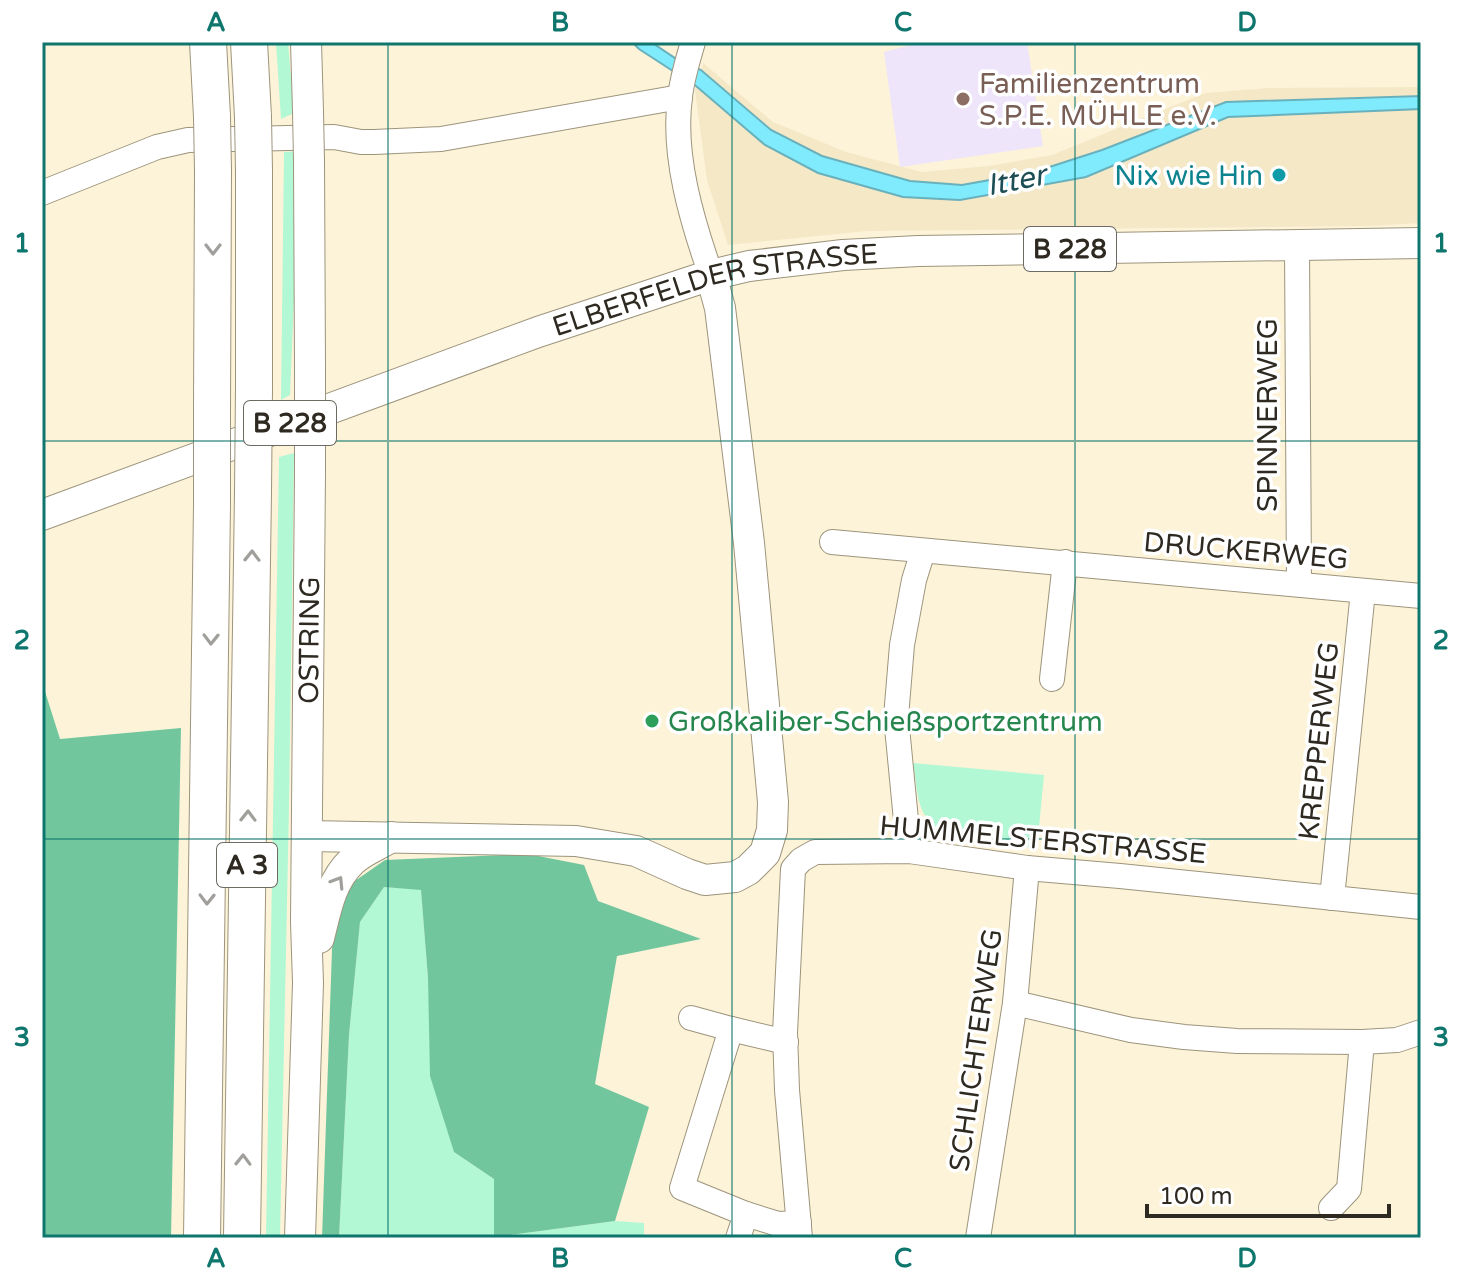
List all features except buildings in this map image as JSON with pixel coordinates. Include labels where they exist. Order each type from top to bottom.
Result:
[{"type":"highway","name":"A 3","points":[[202,1238],[212,505],[213,171],[208,42]]},
{"type":"highway","name":"A 3","points":[[242,1238],[254,389],[254,171],[249,42]]},
{"type":"main road","name":"OSTRING","points":[[300,1238],[308,983],[310,365],[306,42]]},
{"type":"main road","name":"ELBERFELDER STRASSE","points":[[42,515],[524,337],[711,275],[749,266],[843,255],[934,251],[1421,243]]},
{"type":"main road","points":[[308,836],[576,841],[636,851],[705,880],[735,877],[748,870],[765,853],[772,830],[773,802],[763,684],[734,418],[720,308],[711,275]]},
{"type":"main road","points":[[308,983],[326,904],[336,883],[352,861],[391,837]]},
{"type":"street","points":[[42,193],[157,147],[188,140],[334,137],[374,142],[441,139],[686,70],[678,132],[680,156],[711,275]]},
{"type":"street","name":"SPINNERWEG","points":[[1297,245],[1299,584]]},
{"type":"street","name":"DRUCKERWEG","points":[[832,542],[1421,596]]},
{"type":"street","points":[[909,851],[896,717],[902,645],[914,580],[923,551]]},
{"type":"street","points":[[1052,679],[1065,562]]},
{"type":"street","name":"KREPPERWEG","points":[[1332,898],[1363,591]]},
{"type":"street","name":"HUMMELSTERSTRASSE","points":[[800,1231],[787,1090],[786,1042],[793,869],[815,852],[909,851],[1027,868],[1421,907]]},
{"type":"street","name":"SCHLICHTERWEG","points":[[978,1238],[1015,1003],[1027,868]]},
{"type":"street","points":[[1015,1003],[1131,1030],[1237,1041],[1362,1042],[1397,1040],[1421,1032]]},
{"type":"street","points":[[691,1018],[786,1042]]},
{"type":"street","points":[[731,1029],[682,1188],[746,1214],[800,1231]]},
{"type":"street","points":[[1331,1208],[1349,1189],[1362,1042]]},
{"type":"street","points":[[738,1238],[746,1214]]},
{"type":"shaded area","name":"Familienzentrum S.P.E. MÜHLE e.V.","points":[[922,42],[1027,42],[1043,146],[900,167],[884,52]]},
{"type":"shaded area","points":[[703,63],[773,122],[846,152],[922,172],[989,166],[1052,155],[1205,93],[1268,88],[1421,87],[1421,223],[867,231],[728,245],[707,180],[695,90]]},
{"type":"green space","points":[[276,42],[288,42],[294,113],[281,119]]},
{"type":"green space","points":[[300,151],[290,395],[281,400],[284,152]]},
{"type":"green space","points":[[294,453],[280,1238],[266,1238],[279,457]]},
{"type":"green space","points":[[42,682],[60,739],[181,728],[171,1238],[42,1238]]},
{"type":"green space","points":[[913,763],[1044,775],[1037,848],[974,842],[943,832],[923,812]]},
{"type":"green space","points":[[528,854],[584,865],[598,901],[701,939],[617,956],[595,1084],[649,1107],[615,1221],[494,1237],[494,1179],[454,1152],[430,1076],[428,978],[421,890],[384,887],[360,922],[349,1035],[339,1238],[322,1238],[333,921],[352,883],[385,860]]},
{"type":"green space","points":[[384,887],[421,889],[428,978],[454,1152],[494,1179],[495,1237],[615,1221],[644,1223],[644,1238],[339,1238],[349,1035],[360,922]]},
{"type":"water","name":"Itter","points":[[632,42],[651,42],[701,70],[771,130],[822,156],[910,181],[962,185],[1034,172],[1102,150],[1226,102],[1421,96],[1421,109],[1228,117],[1086,177],[960,200],[903,197],[818,173],[765,145],[696,86]]},
{"type":"place","name":"Familienzentrum S.P.E. MÜHLE e.V.","points":[[963,99]]},
{"type":"place","name":"Nix wie Hin","points":[[1279,175]]},
{"type":"place","name":"Großkaliber-Schießsportzentrum","points":[[652,721]]}]
